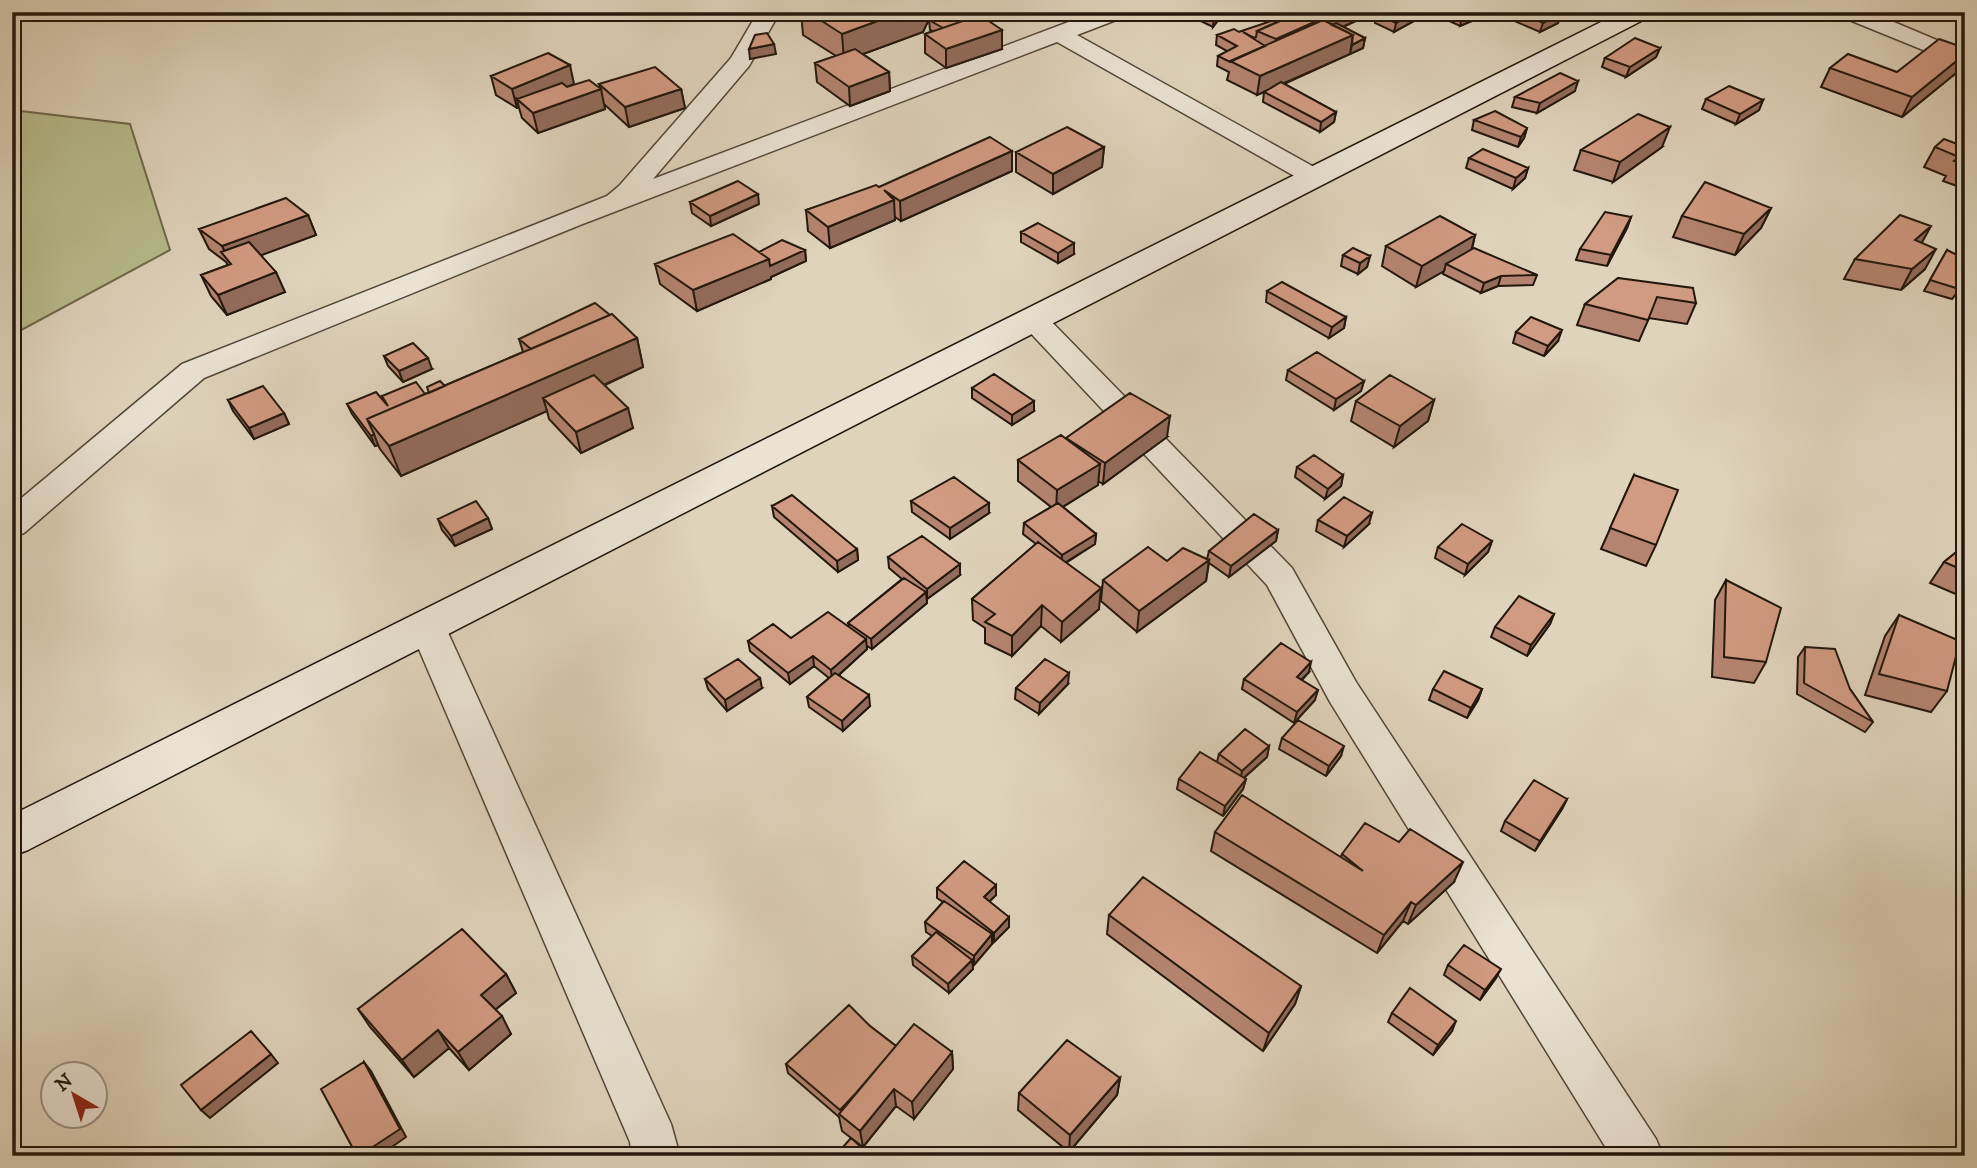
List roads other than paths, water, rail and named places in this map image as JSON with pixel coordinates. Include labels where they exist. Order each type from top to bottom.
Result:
[{"type":"street","points":[[572,219],[628,192],[741,61],[769,12]]},
{"type":"street","points":[[12,525],[192,371],[572,219],[1116,12]]},
{"type":"street","points":[[12,837],[1640,12]]},
{"type":"street","points":[[1850,12],[1965,60]]},
{"type":"street","points":[[1059,34],[1314,177]]},
{"type":"street","points":[[1033,319],[1280,577],[1343,692],[1639,1156]]},
{"type":"street","points":[[427,626],[654,1141],[656,1156]]}]
